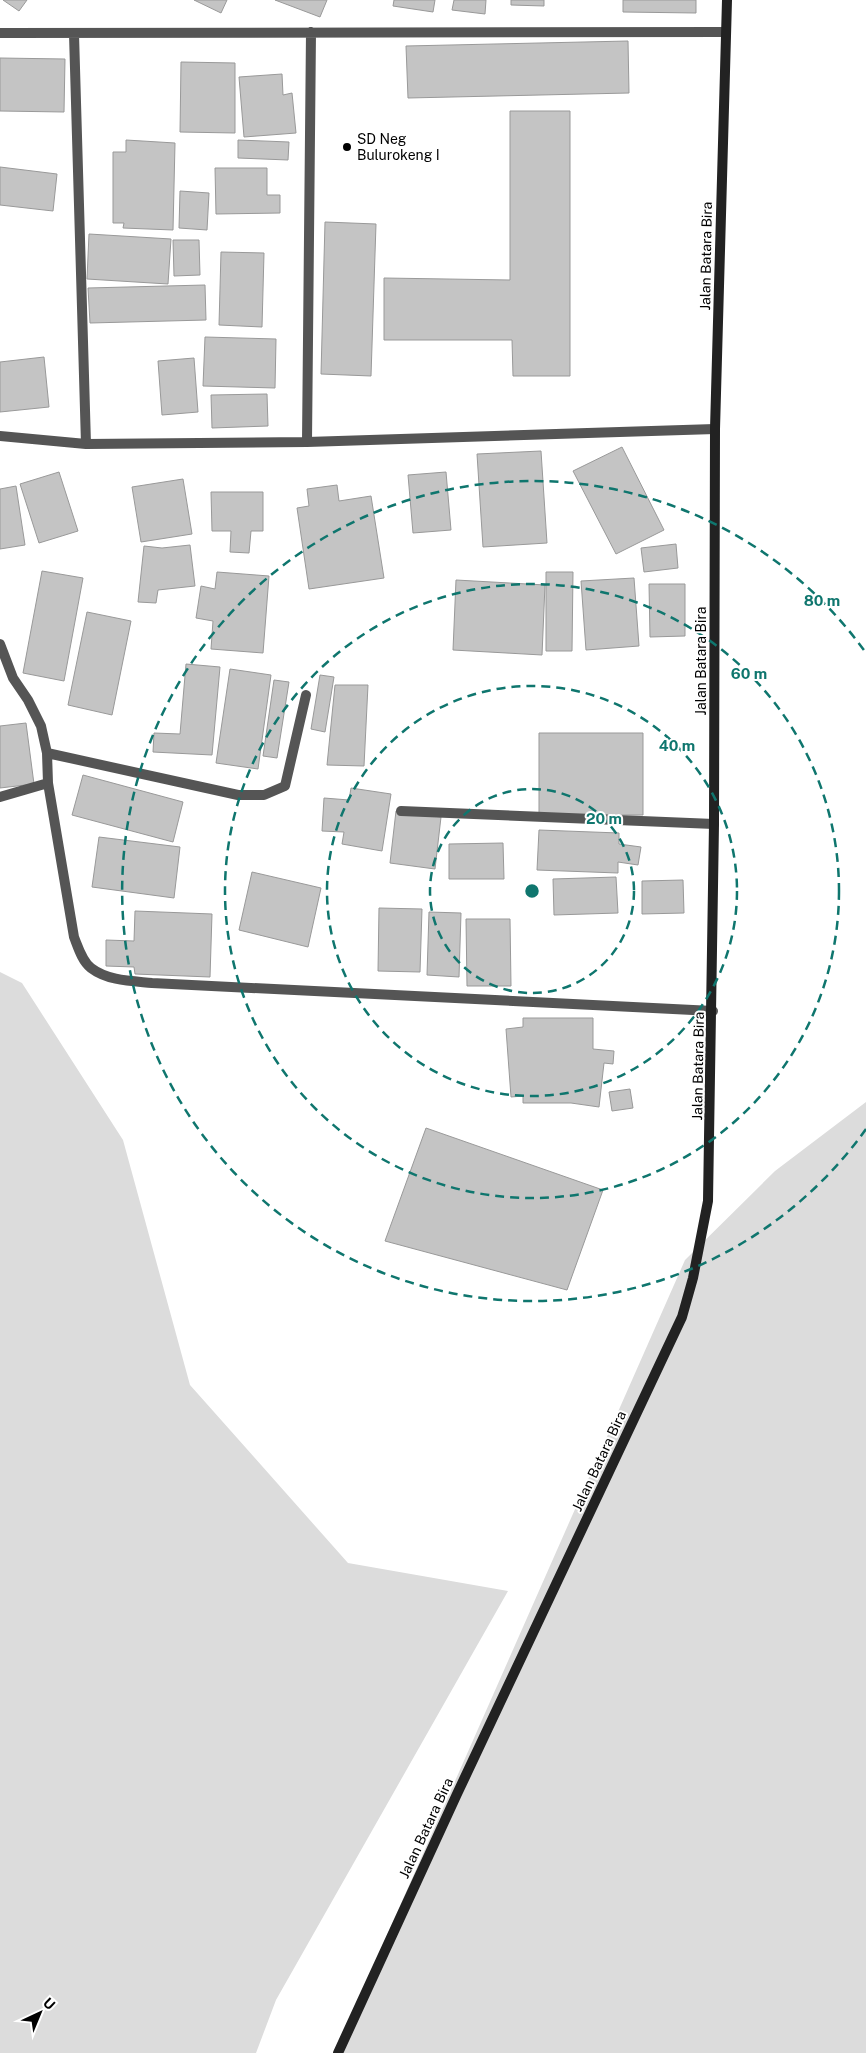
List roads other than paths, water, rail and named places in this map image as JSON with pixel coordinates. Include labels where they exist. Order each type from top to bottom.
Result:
[{"type":"street","name":"Jalan Batara Bira","points":[[338,2053],[457,1794],[682,1317],[693,1278],[708,1201],[713,1011],[715,429],[727,0]]},
{"type":"street","points":[[307,442],[311,32]]},
{"type":"street","points":[[0,33],[725,32]]},
{"type":"street","points":[[74,34],[86,444]]},
{"type":"street","points":[[0,436],[86,444],[307,442],[715,429]]},
{"type":"street","points":[[0,644],[14,678],[41,726],[46,753],[48,783],[74,937],[83,958],[91,968],[116,980],[152,983],[713,1011]]},
{"type":"street","points":[[46,753],[238,795],[264,795],[285,786],[306,695]]},
{"type":"street","points":[[0,797],[48,783]]},
{"type":"street","points":[[401,811],[714,824]]},
{"type":"place","name":"SD Neg Bulurokeng I","points":[[347,147]]}]
